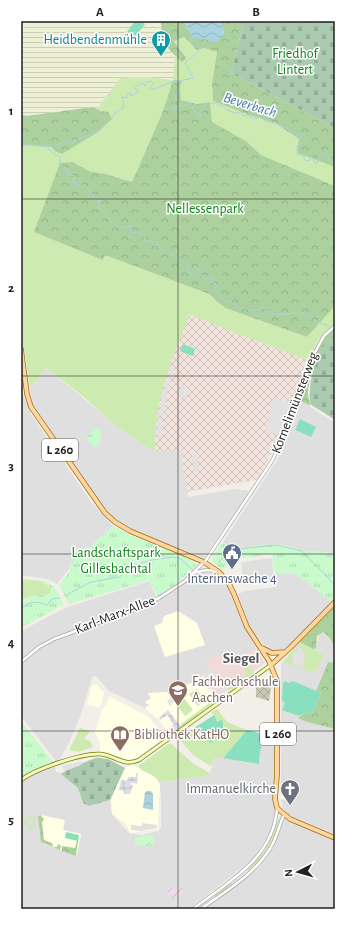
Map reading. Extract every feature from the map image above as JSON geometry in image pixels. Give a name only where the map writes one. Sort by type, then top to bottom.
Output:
[{"type":"main road","name":"L 260","points":[[21,349],[23,376],[27,398],[34,413],[94,500],[109,517],[130,531],[204,562],[219,572],[232,588],[245,622],[276,676],[278,689],[275,799],[277,808]]},
{"type":"main road","points":[[21,780],[36,770],[96,754],[107,755],[126,763],[139,760],[271,665],[287,652],[335,602]]},
{"type":"main road","points":[[260,646],[272,654],[287,652]]},
{"type":"main road","name":"L 260","points":[[276,792],[283,815]]},
{"type":"main road","points":[[277,808],[283,815],[335,838]]},
{"type":"street","name":"Kornelimünsterweg","points":[[204,562],[272,461],[291,421],[313,356],[324,336],[335,326]]},
{"type":"street","name":"Karl-Marx-Allee","points":[[21,662],[39,647],[54,639],[157,600],[180,585],[204,562]]},
{"type":"street","points":[[193,574],[206,570],[219,572]]},
{"type":"street","points":[[193,909],[246,869],[258,857],[268,842],[277,815],[277,808]]},
{"type":"street","points":[[201,909],[249,873],[258,864],[271,847],[283,815],[277,815]]},
{"type":"street","points":[[246,869],[249,873]]},
{"type":"street","points":[[211,895],[215,899]]},
{"type":"street","points":[[208,898],[210,902]]},
{"type":"shaded area","points":[[30,21],[161,21],[163,39],[166,48],[175,56],[173,80],[146,77],[120,78],[97,109],[93,107],[26,116],[21,114],[21,31]]},
{"type":"shaded area","points":[[190,314],[306,360],[296,396],[292,401],[294,406],[284,433],[273,455],[271,454],[261,475],[256,480],[187,492],[181,451],[155,451],[156,419],[160,395],[168,368]]},
{"type":"shaded area","points":[[172,367],[175,368],[168,389],[163,416],[159,416],[162,395]]},
{"type":"shaded area","points":[[46,368],[134,439],[155,451],[181,451],[188,497],[236,489],[248,491],[248,494],[204,558],[139,533],[119,522],[108,512],[40,418],[33,404],[29,384],[34,384]]},
{"type":"shaded area","points":[[181,386],[188,388],[186,399],[179,397]]},
{"type":"shaded area","points":[[21,389],[31,414],[91,502],[113,526],[69,566],[69,569],[57,584],[48,579],[21,575]]},
{"type":"shaded area","points":[[275,398],[292,402],[281,433],[266,433],[272,400]]},
{"type":"shaded area","points":[[301,401],[335,423],[335,553],[307,551],[278,544],[231,549],[223,542],[277,460],[291,429]]},
{"type":"shaded area","points":[[158,418],[162,418],[161,439],[157,439]]},
{"type":"shaded area","points":[[194,452],[196,452],[198,472],[194,472],[192,456]]},
{"type":"shaded area","points":[[272,558],[274,581],[244,585],[241,562]]},
{"type":"shaded area","points":[[207,572],[220,577],[229,589],[243,624],[257,649],[235,660],[205,660],[211,669],[192,683],[168,692],[148,693],[151,698],[146,703],[149,705],[145,708],[109,691],[96,676],[92,677],[81,714],[69,743],[59,761],[56,761],[21,716],[21,631],[65,608],[149,581],[158,600],[178,589],[194,575]]},
{"type":"shaded area","points":[[275,573],[296,574],[332,602],[290,646],[278,652],[269,650],[255,635],[249,625],[238,594],[245,591],[276,587]]},
{"type":"shaded area","points":[[178,611],[197,623],[205,645],[165,657],[154,626],[162,623],[164,616]]},
{"type":"shaded area","points":[[322,632],[329,637],[335,647],[335,663],[328,662],[304,720],[335,729],[335,834],[290,816],[283,808],[281,799],[281,664],[300,642],[313,649],[317,645],[319,633]]},
{"type":"shaded area","name":"Siegel","points":[[300,647],[305,655],[303,667],[296,665],[292,659],[293,654],[298,651]]},
{"type":"shaded area","points":[[257,649],[265,663],[218,697],[203,675],[211,669],[205,660],[231,650],[235,659]]},
{"type":"shaded area","points":[[210,670],[213,671],[220,681],[212,686],[205,674]]},
{"type":"shaded area","name":"Fachhochschule Aachen","points":[[199,677],[217,700],[170,734],[159,720],[145,708],[149,705],[145,702],[151,698],[148,693],[168,692],[191,683]]},
{"type":"shaded area","points":[[221,681],[226,691],[222,693],[215,686]]},
{"type":"shaded area","points":[[96,684],[104,693],[100,708],[87,704],[92,685]]},
{"type":"shaded area","points":[[256,685],[271,687],[269,701],[256,697]]},
{"type":"shaded area","points":[[177,689],[179,697],[173,703],[171,702],[172,704],[170,706],[167,701],[172,697],[167,693]]},
{"type":"shaded area","points":[[109,696],[149,717],[166,737],[136,758],[129,760],[100,752],[100,743],[94,731],[102,709],[106,705]]},
{"type":"shaded area","points":[[168,710],[181,727],[169,733],[167,730],[174,725],[167,715],[160,720],[159,718]]},
{"type":"shaded area","points":[[266,735],[276,739],[273,797],[276,811],[270,833],[252,860],[189,909],[21,909],[21,782],[44,769],[55,767],[56,772],[61,773],[78,788],[83,803],[89,806],[110,800],[112,814],[129,833],[141,835],[159,831],[161,827],[161,795],[159,782],[209,776],[215,756],[259,764],[260,751]]},
{"type":"shaded area","points":[[82,761],[82,764],[79,766],[64,771],[62,766]]},
{"type":"shaded area","points":[[137,766],[140,770],[155,776],[160,785],[158,829],[130,833],[126,824],[112,814],[111,802],[115,789],[125,768]]},
{"type":"shaded area","points":[[136,773],[138,773],[137,784],[131,782],[131,785],[133,785],[130,794],[124,794],[124,791],[119,790],[121,780],[127,781],[128,777],[136,777]]},
{"type":"shaded area","points":[[281,788],[297,792],[294,794],[293,798],[288,797],[287,800],[281,799]]},
{"type":"shaded area","points":[[41,815],[65,820],[63,830],[81,834],[77,856],[44,844]]},
{"type":"shaded area","points":[[283,820],[335,840],[335,909],[205,909],[259,867],[274,846]]},
{"type":"shaded area","points":[[142,823],[157,825],[157,828],[142,831],[131,830],[131,825],[142,826]]},
{"type":"shaded area","points":[[168,887],[182,888],[181,898],[167,898]]},
{"type":"green space","points":[[135,21],[141,21],[145,24],[134,38],[127,32]]},
{"type":"green space","points":[[161,21],[184,21],[188,30],[224,34],[221,21],[244,21],[231,73],[335,128],[335,167],[297,153],[299,139],[275,123],[213,101],[212,84],[217,52],[204,48],[197,50],[184,37],[174,41],[185,56],[186,59],[182,62],[168,48],[162,35]]},
{"type":"green space","name":"Friedhof Lintert","points":[[244,21],[335,21],[335,128],[231,73]]},
{"type":"green space","points":[[184,37],[190,44],[217,52],[212,84],[213,101],[275,123],[300,139],[297,153],[335,166],[335,186],[261,155],[246,141],[212,122],[210,102],[197,104],[181,100],[180,87],[182,81],[173,80],[175,56],[182,62],[185,54],[176,45],[174,40]]},
{"type":"green space","points":[[146,77],[173,80],[163,111],[132,182],[106,174],[89,171],[73,162],[103,260],[105,255],[209,294],[225,308],[307,337],[335,306],[335,324],[324,333],[318,341],[310,359],[307,358],[306,360],[190,315],[165,381],[158,414],[155,451],[140,443],[117,426],[84,397],[46,368],[34,384],[29,384],[25,352],[21,342],[21,145],[51,147],[56,152],[62,154],[101,111],[97,109],[120,78]]},
{"type":"green space","name":"Nellessenpark","points":[[173,80],[182,81],[180,87],[181,100],[197,104],[210,102],[212,122],[246,141],[261,155],[335,186],[335,306],[307,337],[225,308],[209,294],[105,255],[103,260],[34,232],[60,163],[73,162],[89,171],[106,174],[132,182],[163,111]]},
{"type":"green space","points":[[93,107],[101,111],[108,112],[112,119],[98,132],[62,154],[56,152],[51,147],[21,145],[21,114],[26,116]]},
{"type":"green space","points":[[335,327],[335,338],[320,354],[313,370],[308,393],[310,406],[301,401],[308,371],[316,352]]},
{"type":"green space","points":[[335,338],[335,420],[310,404],[310,387],[314,367],[322,349]]},
{"type":"green space","points":[[183,344],[195,349],[193,356],[180,351]]},
{"type":"green space","points":[[300,419],[316,427],[311,437],[295,430]]},
{"type":"green space","points":[[95,427],[101,430],[100,444],[94,448],[86,438]]},
{"type":"green space","name":"Landschaftspark Gillesbachtal","points":[[113,526],[130,535],[194,560],[197,565],[174,586],[158,596],[149,580],[69,604],[59,585],[70,571],[70,565]]},
{"type":"green space","points":[[223,542],[231,549],[278,544],[307,551],[335,553],[335,575],[331,579],[335,583],[335,600],[332,602],[296,574],[275,573],[272,554],[235,559],[222,570],[211,560]]},
{"type":"green space","points":[[21,579],[41,581],[52,588],[50,594],[37,595],[21,599]]},
{"type":"green space","name":"Landschaftspark Gillesbachtal","points":[[41,581],[53,586],[64,604],[21,628],[21,599],[37,595],[50,594],[52,588]]},
{"type":"green space","points":[[335,606],[335,647],[329,637],[323,632],[317,636],[316,648],[313,649],[300,642]]},
{"type":"green space","points":[[300,642],[324,655],[314,673],[303,669],[305,655],[298,646]]},
{"type":"green space","points":[[295,648],[298,652],[292,657],[292,663],[301,665],[300,668],[283,662]]},
{"type":"green space","points":[[328,662],[335,663],[335,729],[307,722],[298,718],[306,712],[312,714],[321,693],[316,691]]},
{"type":"green space","points":[[249,666],[251,670],[253,669],[254,673],[243,681],[240,674],[241,673],[244,677],[247,674],[244,669]]},
{"type":"green space","points":[[234,674],[235,681],[239,681],[241,683],[229,691],[227,689],[232,686],[227,687],[232,684],[231,680],[234,677],[232,675]]},
{"type":"green space","points":[[285,681],[289,683],[293,681],[321,693],[312,714],[306,712],[299,716],[282,710],[285,703],[282,700],[283,683]]},
{"type":"green space","points":[[197,689],[206,701],[204,701],[197,691],[192,695],[198,703],[201,703],[198,706],[189,694]]},
{"type":"green space","points":[[184,698],[193,710],[185,716],[176,704]]},
{"type":"green space","points":[[216,698],[217,700],[181,727],[181,724]]},
{"type":"green space","points":[[217,709],[227,722],[247,730],[223,758],[215,757],[211,766],[194,756],[180,740],[194,728],[211,743],[220,735],[224,728],[224,725],[217,722],[212,712]]},
{"type":"green space","points":[[214,715],[217,722],[222,720],[223,728],[217,738],[211,743],[194,728]]},
{"type":"green space","points":[[21,721],[52,761],[21,778]]},
{"type":"green space","points":[[80,728],[90,731],[84,739],[90,741],[93,747],[79,752],[69,750]]},
{"type":"green space","points":[[247,730],[266,735],[260,751],[259,764],[223,758]]},
{"type":"green space","points":[[170,743],[194,764],[210,773],[209,776],[159,782],[154,776],[140,769],[138,766]]},
{"type":"green space","points":[[97,758],[108,759],[125,768],[110,800],[89,806],[83,803],[78,788],[61,774],[78,765]]},
{"type":"green space","points":[[32,813],[31,817],[27,821],[28,825],[33,825],[33,817],[35,814],[36,828],[29,829],[23,821]]},
{"type":"green space","points":[[40,815],[44,819],[42,822],[44,840],[52,843],[53,847],[57,847],[58,844],[61,846],[60,850],[41,842],[38,817]]},
{"type":"green space","points":[[280,816],[281,818],[273,840],[265,854],[249,872],[247,870],[265,850]]},
{"type":"green space","points":[[66,832],[79,835],[78,841],[65,838]]},
{"type":"green space","points":[[79,834],[76,856],[62,851],[62,846],[75,848]]},
{"type":"green space","points":[[154,835],[154,846],[135,845],[135,837]]},
{"type":"green space","points":[[231,882],[232,885],[216,897],[214,896]]},
{"type":"water","points":[[184,21],[221,21],[224,34],[217,42],[192,37]]},
{"type":"water","points":[[151,791],[153,794],[153,810],[143,808],[145,792]]},
{"type":"waterway","points":[[173,82],[193,78],[185,63],[201,49],[193,40],[191,41],[192,37]]},
{"type":"waterway","name":"Beverbach","points":[[21,145],[49,146],[87,136],[104,126],[117,111],[122,109],[124,106],[122,97],[127,98],[127,94],[130,92],[131,96],[138,92],[138,90],[133,88],[135,85],[139,86],[142,82],[145,86],[147,82],[151,81],[154,84],[149,89],[154,89],[171,82],[179,90],[179,94],[175,96],[176,100],[174,102],[173,109],[178,108],[178,105],[183,106],[191,104],[195,112],[201,115],[205,106],[215,103],[232,112],[242,113],[242,116],[249,115],[251,118],[257,119],[258,116],[267,122],[281,125],[297,137],[298,133],[305,142],[302,144],[300,143],[297,146],[297,155],[303,155],[305,160],[308,161],[312,157],[314,162],[317,164],[319,157],[327,151],[329,160],[335,164]]},
{"type":"waterway","points":[[45,146],[57,156],[60,156],[60,163],[64,167],[63,170],[67,168],[69,170],[66,173],[74,176],[73,183],[76,182],[77,185],[87,187],[96,201],[99,200],[100,203],[98,207],[112,223],[122,228],[131,226],[131,233],[138,232],[145,236],[145,241],[152,241],[153,244],[159,247]]},
{"type":"waterway","points":[[162,249],[187,263],[189,269],[186,271],[194,277],[198,268],[204,278],[213,278],[213,283],[215,283],[218,289],[215,293],[218,293],[224,301],[231,302],[240,310],[245,308],[252,310],[265,308],[267,311],[275,315],[294,313],[309,315],[314,320],[329,326]]},
{"type":"waterway","points":[[219,563],[228,550],[277,545],[302,551],[335,585]]},
{"type":"waterway","points":[[68,594],[91,582],[119,577],[135,565],[152,560],[173,557],[181,559],[193,570]]},
{"type":"waterway","points":[[21,609],[27,604],[33,602],[47,605],[52,599],[59,598]]},
{"type":"place","name":"Heidbendenmühle","points":[[161,57]]},
{"type":"place","name":"Interimswache 4","points":[[232,570]]},
{"type":"place","name":"Fachhochschule Aachen","points":[[178,707]]},
{"type":"place","name":"Bibliothek KatHO","points":[[120,752]]},
{"type":"place","name":"Immanuelkirche","points":[[290,806]]},
{"type":"district","name":"Siegel","points":[[241,658]]}]
